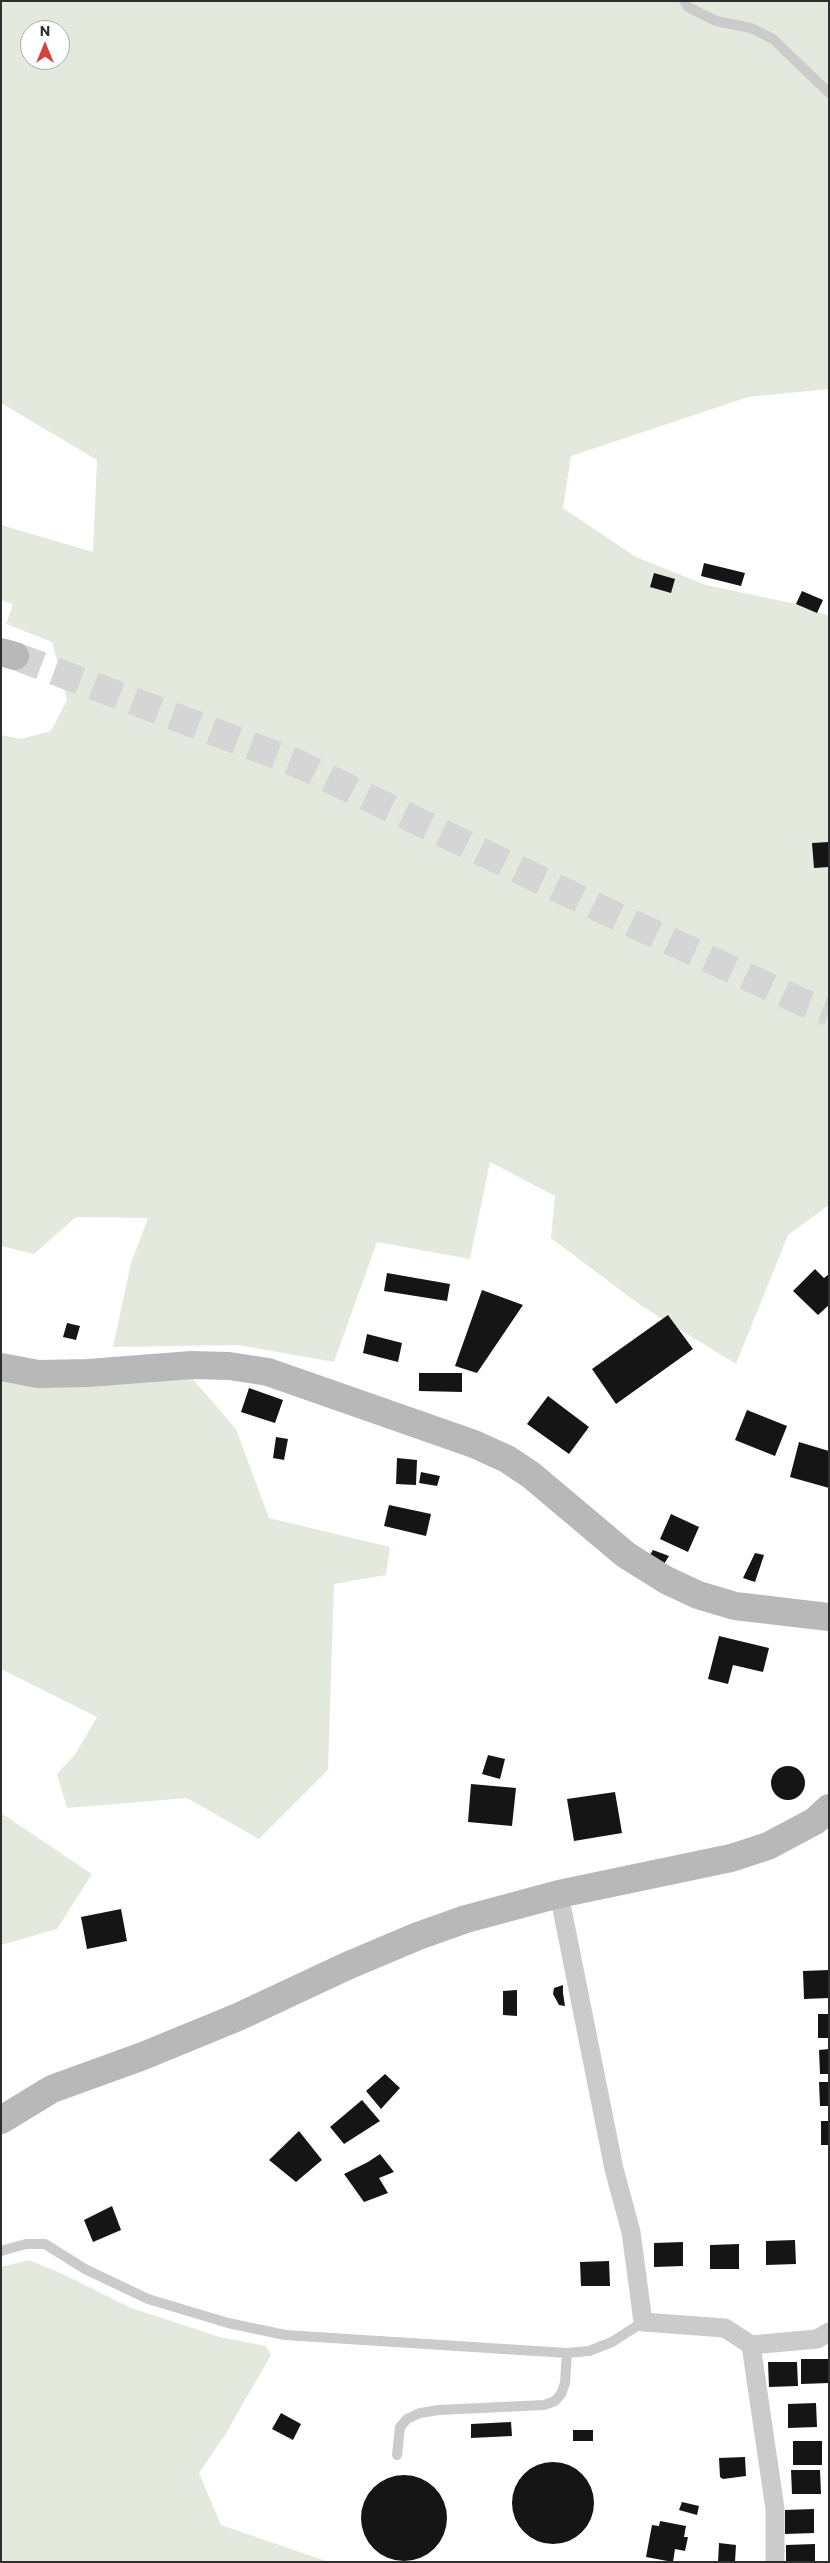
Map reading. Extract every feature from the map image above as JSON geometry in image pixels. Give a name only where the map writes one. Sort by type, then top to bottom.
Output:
[{"type":"street","points":[[1,1367],[38,1374],[88,1373],[192,1365],[229,1366],[268,1372],[474,1444],[507,1459],[531,1475],[626,1555],[666,1580],[698,1595],[735,1606],[829,1617]]},
{"type":"street","points":[[1,2120],[52,2089],[144,2056],[238,2017],[347,1966],[418,1936],[466,1919],[559,1894],[731,1858],[768,1846],[815,1820],[829,1808]]},
{"type":"street","points":[[559,1894],[614,2169],[631,2232],[643,2322],[725,2328],[751,2345],[817,2339],[829,2332]]},
{"type":"street","points":[[751,2345],[775,2509],[775,2562]]},
{"type":"lane","points":[[684,1],[688,7],[716,21],[751,28],[774,39],[829,93]]},
{"type":"lane","points":[[1,2251],[26,2244],[45,2244],[85,2269],[148,2299],[228,2323],[285,2335],[567,2353],[589,2351],[612,2342],[643,2322]]},
{"type":"lane","points":[[397,2455],[400,2428],[407,2419],[420,2413],[439,2410],[544,2405],[555,2401],[561,2394],[565,2383],[567,2353]]},
{"type":"shaded area","points":[[1,1],[829,1],[829,389],[748,397],[571,456],[563,508],[636,557],[706,585],[796,604],[829,616],[829,1205],[788,1235],[736,1364],[640,1305],[551,1238],[555,1196],[490,1162],[470,1259],[377,1242],[334,1362],[238,1345],[113,1347],[131,1263],[148,1218],[76,1217],[34,1254],[1,1246],[1,735],[21,739],[51,731],[67,700],[52,642],[6,624],[13,604],[1,600],[1,525],[93,552],[97,460],[1,403]]},
{"type":"shaded area","points":[[192,1378],[236,1429],[269,1518],[390,1547],[386,1575],[334,1584],[328,1770],[259,1839],[187,1798],[67,1808],[57,1774],[76,1753],[97,1717],[1,1669],[1,1380]]},
{"type":"shaded area","points":[[1,1813],[92,1874],[57,1929],[1,1945]]},
{"type":"shaded area","points":[[29,2260],[63,2274],[131,2308],[220,2337],[266,2346],[271,2355],[225,2435],[199,2473],[221,2525],[329,2562],[1,2562],[1,2267]]},
{"type":"building","points":[[704,563],[745,573],[741,586],[701,576]]},
{"type":"building","points":[[654,573],[675,579],[671,593],[650,587]]},
{"type":"building","points":[[802,591],[823,600],[817,613],[796,604]]},
{"type":"building","points":[[829,842],[829,867],[814,868],[812,843]]},
{"type":"building","points":[[815,1269],[824,1278],[829,1274],[829,1305],[818,1315],[793,1291]]},
{"type":"building","points":[[387,1273],[450,1284],[447,1301],[384,1291]]},
{"type":"building","points":[[482,1290],[523,1305],[477,1373],[455,1366]]},
{"type":"building","points":[[668,1315],[693,1349],[616,1404],[592,1369]]},
{"type":"building","points":[[67,1323],[80,1326],[76,1340],[63,1337]]},
{"type":"building","points":[[367,1334],[402,1343],[398,1362],[363,1353]]},
{"type":"building","points":[[419,1373],[462,1373],[462,1392],[419,1391]]},
{"type":"building","points":[[249,1388],[283,1400],[275,1423],[241,1412]]},
{"type":"building","points":[[548,1396],[589,1427],[569,1454],[527,1424]]},
{"type":"building","points":[[747,1410],[787,1426],[775,1456],[735,1440]]},
{"type":"building","points":[[276,1437],[288,1439],[284,1460],[273,1458]]},
{"type":"building","points":[[799,1442],[829,1451],[829,1488],[790,1477]]},
{"type":"building","points":[[397,1458],[417,1460],[416,1485],[396,1484]]},
{"type":"building","points":[[421,1472],[440,1476],[437,1486],[419,1483]]},
{"type":"building","points":[[389,1505],[431,1514],[426,1536],[384,1526]]},
{"type":"building","points":[[671,1514],[699,1527],[688,1552],[660,1539]]},
{"type":"building","points":[[653,1550],[669,1556],[661,1569],[646,1561]]},
{"type":"building","points":[[755,1553],[764,1555],[755,1582],[743,1578]]},
{"type":"building","points":[[719,1636],[769,1648],[763,1672],[733,1665],[728,1684],[708,1679]]},
{"type":"building","points":[[488,1755],[505,1759],[500,1779],[482,1774]]},
{"type":"building","points":[[788,1766],[800,1771],[805,1783],[800,1795],[788,1800],[776,1795],[771,1783],[776,1771]]},
{"type":"building","points":[[471,1784],[516,1788],[512,1826],[468,1822]]},
{"type":"building","points":[[615,1792],[622,1833],[574,1841],[567,1799]]},
{"type":"building","points":[[121,1909],[127,1941],[87,1949],[81,1917]]},
{"type":"building","points":[[829,1970],[829,1998],[804,1999],[803,1971]]},
{"type":"building","points":[[563,1985],[565,2006],[559,2005],[553,1994],[554,1988]]},
{"type":"building","points":[[517,1990],[517,2016],[503,2015],[503,1991]]},
{"type":"building","points":[[818,2014],[829,2014],[829,2038],[818,2038]]},
{"type":"building","points":[[829,2049],[829,2074],[820,2074],[819,2050]]},
{"type":"building","points":[[385,2074],[400,2088],[381,2109],[366,2091]]},
{"type":"building","points":[[819,2082],[829,2082],[829,2106],[820,2106]]},
{"type":"building","points":[[362,2100],[380,2121],[344,2144],[330,2127]]},
{"type":"building","points":[[821,2121],[829,2121],[829,2145],[821,2145]]},
{"type":"building","points":[[299,2131],[322,2160],[296,2182],[269,2160]]},
{"type":"building","points":[[380,2154],[394,2172],[379,2178],[388,2193],[364,2202],[344,2174]]},
{"type":"building","points":[[112,2206],[121,2230],[93,2242],[84,2220]]},
{"type":"building","points":[[795,2240],[796,2264],[766,2265],[766,2241]]},
{"type":"building","points":[[683,2242],[683,2266],[654,2267],[654,2243]]},
{"type":"building","points":[[739,2244],[739,2269],[710,2269],[710,2245]]},
{"type":"building","points":[[609,2261],[610,2286],[581,2286],[580,2262]]},
{"type":"building","points":[[801,2359],[829,2359],[829,2383],[801,2384]]},
{"type":"building","points":[[768,2362],[797,2362],[798,2386],[769,2387]]},
{"type":"building","points":[[816,2403],[817,2427],[788,2428],[788,2404]]},
{"type":"building","points":[[281,2413],[301,2424],[293,2440],[272,2429]]},
{"type":"building","points":[[511,2422],[512,2436],[471,2438],[471,2424]]},
{"type":"building","points":[[573,2430],[593,2430],[593,2441],[573,2441]]},
{"type":"building","points":[[793,2441],[822,2441],[822,2465],[793,2465]]},
{"type":"building","points":[[745,2457],[746,2476],[723,2479],[720,2477],[719,2458]]},
{"type":"building","points":[[553,2462],[569,2465],[582,2474],[591,2487],[594,2503],[591,2519],[582,2532],[569,2541],[553,2544],[537,2541],[524,2532],[515,2519],[512,2503],[515,2487],[524,2474],[537,2465]]},
{"type":"building","points":[[791,2470],[820,2470],[821,2494],[792,2494]]},
{"type":"building","points":[[404,2475],[420,2478],[428,2482],[440,2494],[444,2502],[447,2518],[444,2534],[440,2542],[428,2554],[420,2558],[404,2561],[388,2558],[380,2554],[368,2542],[364,2534],[361,2518],[364,2502],[368,2494],[380,2482],[388,2478]]},
{"type":"building","points":[[682,2502],[699,2506],[697,2515],[679,2510]]},
{"type":"building","points":[[814,2509],[814,2533],[785,2534],[785,2510]]},
{"type":"building","points":[[660,2521],[686,2526],[684,2537],[688,2537],[685,2551],[675,2549],[673,2562],[646,2557],[652,2525],[659,2526]]},
{"type":"building","points":[[719,2543],[736,2545],[735,2562],[718,2562]]},
{"type":"building","points":[[815,2544],[815,2562],[786,2562],[786,2545]]},
{"type":"tunnel","points":[[15,656],[294,762],[601,909],[802,1002],[829,1012]]}]
